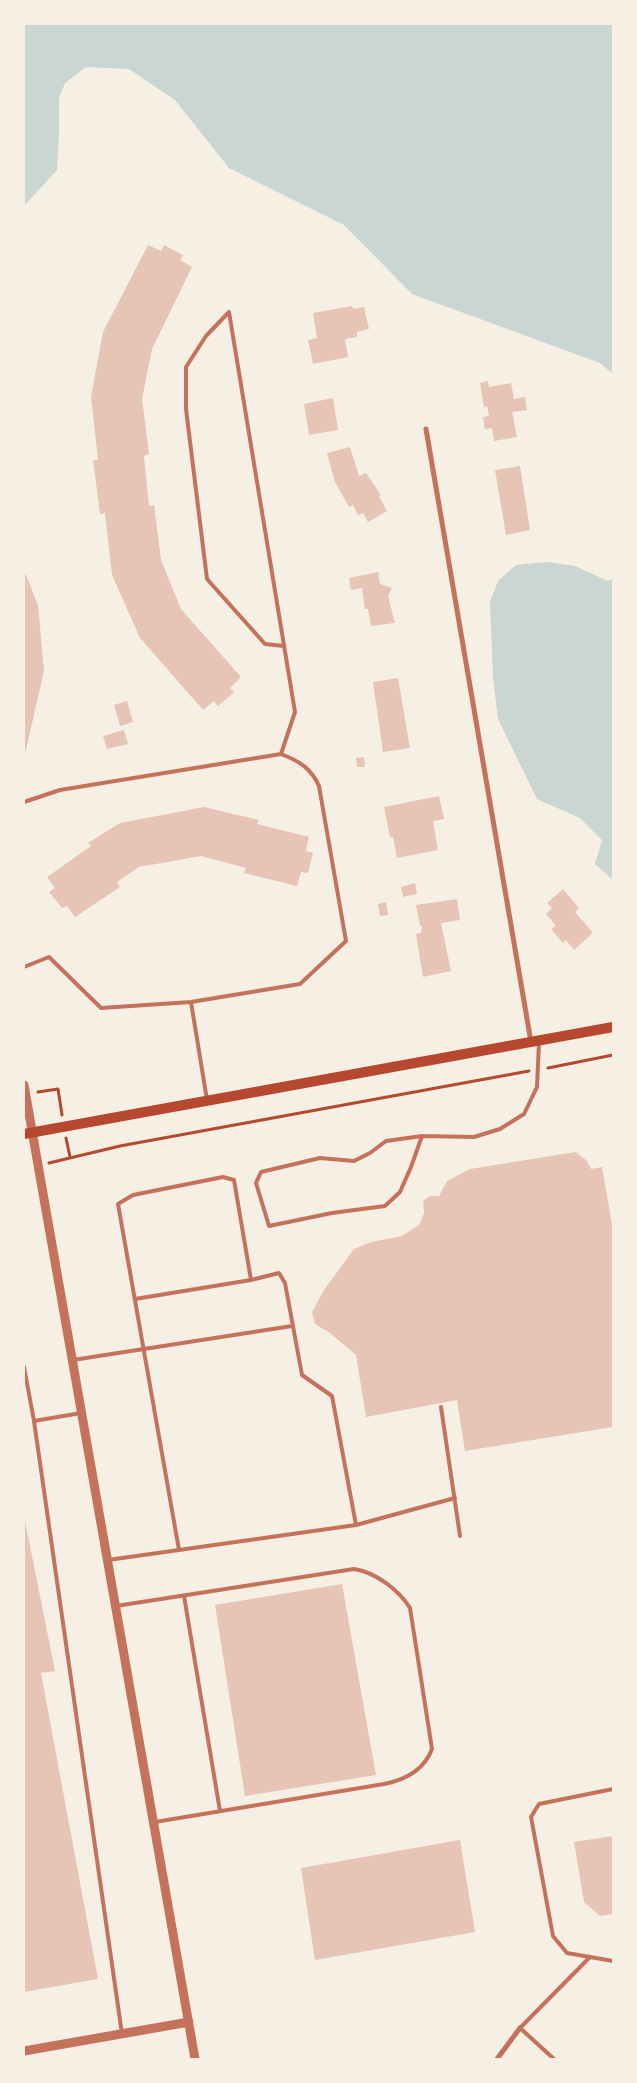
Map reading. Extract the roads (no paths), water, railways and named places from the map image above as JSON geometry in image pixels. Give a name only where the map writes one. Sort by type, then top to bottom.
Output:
[{"type":"main road","points":[[27,1132],[613,1027]]},
{"type":"street","points":[[426,429],[535,1042]]},
{"type":"street","points":[[25,1090],[27,1132],[73,1360],[195,2059]]},
{"type":"street","points":[[24,2051],[189,2022]]},
{"type":"street","points":[[497,2059],[520,2028]]},
{"type":"lane","points":[[281,754],[295,712],[284,646],[282,636],[228,312],[206,336],[186,367],[186,409],[206,580],[265,644],[284,646]]},
{"type":"lane","points":[[24,802],[60,790],[281,754],[295,759],[307,768],[319,786],[346,941],[300,984],[191,1002],[101,1008],[48,957],[24,967]]},
{"type":"lane","points":[[191,1002],[207,1100]]},
{"type":"lane","points":[[422,1136],[412,1167],[400,1192],[385,1206],[332,1212],[269,1226],[256,1183],[261,1172],[320,1158],[354,1161],[370,1153],[386,1141],[422,1136],[474,1137],[500,1129],[524,1114],[537,1087],[538,1070],[535,1042]]},
{"type":"lane","points":[[179,1550],[118,1204],[134,1194],[223,1177],[234,1180],[250,1280]]},
{"type":"lane","points":[[135,1299],[250,1280],[279,1273],[285,1283],[302,1375],[332,1396],[356,1525]]},
{"type":"lane","points":[[73,1360],[292,1326]]},
{"type":"lane","points":[[24,1367],[34,1420],[122,2034]]},
{"type":"lane","points":[[441,1408],[460,1536]]},
{"type":"lane","points":[[34,1420],[82,1412]]},
{"type":"lane","points":[[108,1560],[356,1525],[454,1498]]},
{"type":"lane","points":[[116,1606],[354,1569],[365,1570],[375,1576],[404,1598],[410,1608],[432,1749],[428,1759],[416,1771],[400,1781],[154,1822]]},
{"type":"lane","points":[[184,1596],[220,1811]]},
{"type":"lane","points":[[613,1789],[539,1804],[531,1817],[553,1936],[566,1953],[613,1961]]},
{"type":"lane","points":[[554,2059],[520,2028],[590,1957]]}]
